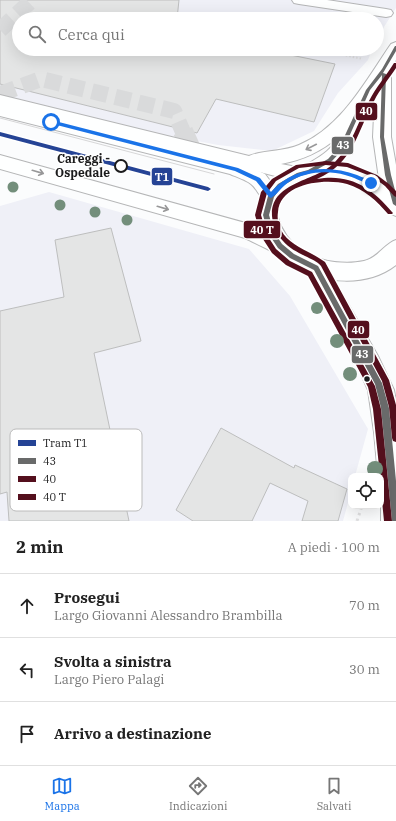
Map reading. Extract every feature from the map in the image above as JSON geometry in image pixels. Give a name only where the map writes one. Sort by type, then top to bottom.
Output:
[{"type":"main road","points":[[299,0],[373,12]]},
{"type":"main road","points":[[373,0],[380,2],[386,7],[391,15]]},
{"type":"main road","points":[[241,160],[268,159],[302,152],[329,135],[338,127],[384,69],[396,47]]},
{"type":"main road","points":[[384,69],[382,137],[388,176],[396,204]]},
{"type":"main road","points":[[368,90],[342,147],[330,160],[280,185],[271,196],[266,215],[271,234],[280,246],[292,256],[316,268],[332,272],[362,271],[387,260],[396,249]]},
{"type":"main road","points":[[0,100],[241,160],[304,173],[332,171],[359,177],[382,191],[396,208]]},
{"type":"main road","points":[[0,110],[236,170],[258,179],[271,196]]},
{"type":"main road","points":[[0,162],[251,232],[280,246]]},
{"type":"main road","points":[[316,268],[369,364],[383,399],[396,521]]},
{"type":"main road","points":[[369,364],[396,394]]},
{"type":"path","points":[[349,56],[368,60]]},
{"type":"path","points":[[357,521],[361,509]]},
{"type":"shaded area","points":[[0,0],[396,0],[396,8],[384,27],[384,12],[12,12],[12,56],[369,56],[368,60],[338,93],[314,131],[272,151],[218,145],[164,135],[11,98],[0,97]]},
{"type":"shaded area","points":[[49,192],[249,249],[290,296],[368,429],[356,473],[348,473],[348,503],[343,521],[0,521],[0,206]]},
{"type":"building","points":[[0,0],[179,0],[178,12],[12,12],[12,56],[296,56],[335,64],[314,122],[216,99],[197,133],[0,84]]},
{"type":"building","points":[[111,228],[141,341],[94,353],[110,429],[10,429],[10,511],[127,511],[129,521],[9,521],[7,492],[0,494],[0,311],[64,297],[55,240]]},
{"type":"building","points":[[221,428],[294,468],[295,465],[347,489],[338,521],[302,521],[308,501],[270,483],[252,521],[193,521],[176,510]]},
{"type":"tunnel","points":[[19,12],[32,0]]},
{"type":"tunnel","points":[[0,30],[12,19]]},
{"type":"tunnel","points":[[0,94],[41,79],[174,111],[183,132]]},
{"type":"tunnel","points":[[183,131],[190,147]]},
{"type":"tram line","points":[[0,118],[214,174]]},
{"type":"tram line","name":"T1","points":[[0,134],[208,189]]},
{"type":"transit line","name":"43","points":[[396,47],[384,69],[368,90],[342,147],[330,160],[309,172],[299,174],[280,185],[271,196],[266,215],[271,233],[280,246],[292,256],[316,268],[378,383],[385,408],[396,521]]},
{"type":"transit line","name":"40","points":[[396,64],[375,94],[354,140],[343,157],[330,170],[300,183],[286,192],[276,205],[275,214],[278,230],[284,239],[296,249],[323,264],[385,380],[393,407],[396,438]]},
{"type":"transit line","name":"43","points":[[384,74],[382,137],[388,175],[396,204]]},
{"type":"transit line","points":[[388,521],[377,409],[371,386],[310,274],[288,263],[274,251],[264,236],[258,215],[264,192],[274,180],[298,166],[326,163],[348,165],[375,176],[387,185],[396,195]]},
{"type":"transit line","name":"40","points":[[295,186],[322,180],[347,182],[359,186],[370,193],[390,213]]},
{"type":"place","name":"Careggi - Ospedale","points":[[121,166]]},
{"type":"route","points":[[51,122],[250,174],[255,176],[262,183],[271,196],[280,185],[289,179],[299,174],[309,172],[332,171],[346,173],[371,183]]}]
